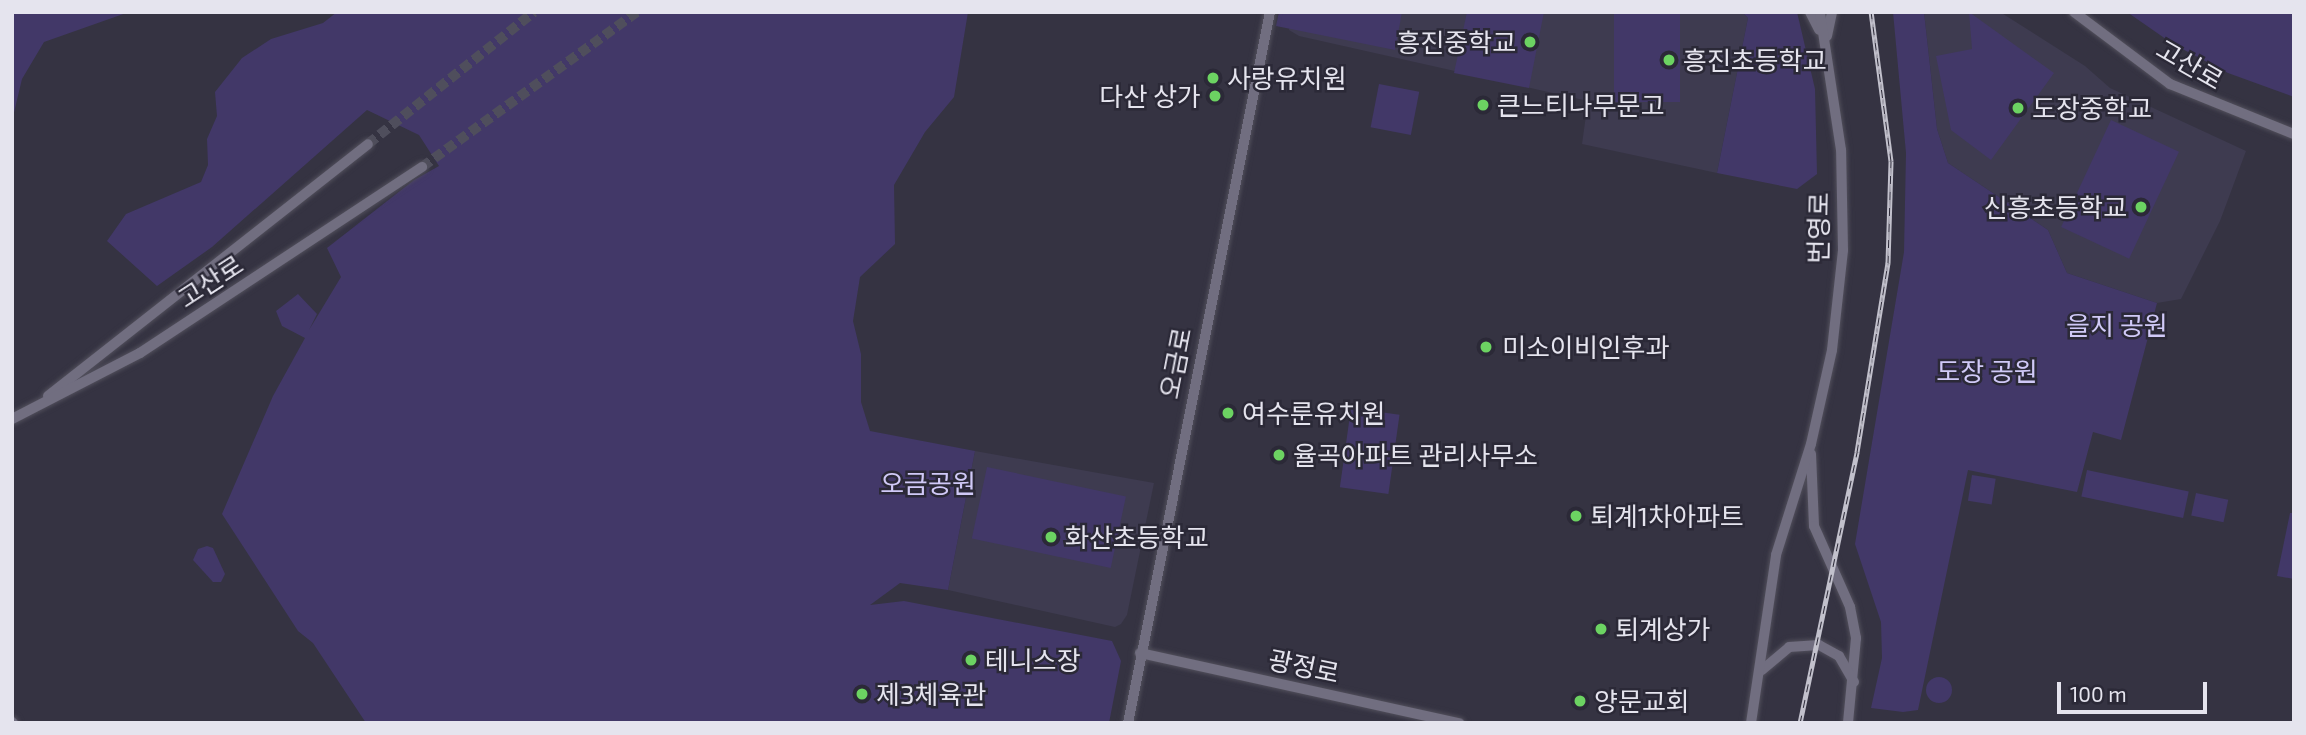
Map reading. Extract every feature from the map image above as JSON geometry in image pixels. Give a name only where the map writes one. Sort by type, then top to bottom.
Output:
[{"type":"street","name":"오금로","points":[[1128,723],[1139,653],[1270,12]]},
{"type":"street","points":[[1810,12],[1825,42]]},
{"type":"street","name":"번영로","points":[[1751,723],[1762,670],[1776,555],[1811,444],[1832,350],[1843,250],[1841,150],[1820,12]]},
{"type":"street","points":[[1825,42],[1832,12]]},
{"type":"street","name":"고산로","points":[[2074,12],[2170,84],[2294,134]]},
{"type":"street","name":"고산로","points":[[13,418],[92,364],[229,249],[368,144]]},
{"type":"street","name":"고산로","points":[[13,418],[140,353],[422,167]]},
{"type":"street","name":"번영로","points":[[1811,444],[1814,526],[1850,607],[1856,638],[1855,685],[1848,723]]},
{"type":"street","points":[[1762,670],[1789,647],[1819,645],[1839,656],[1855,685]]},
{"type":"street","name":"광정로","points":[[1139,653],[1459,723]]},
{"type":"shaded area","points":[[1290,12],[1742,12],[1748,18],[1717,173],[1582,144],[1588,101],[1299,36],[1289,30]]},
{"type":"shaded area","points":[[1924,12],[2000,12],[2085,66],[2110,88],[2246,151],[2220,221],[2181,299],[2157,303],[2067,273],[2048,230],[1948,163],[1937,129]]},
{"type":"shaded area","name":"화산초등학교","points":[[975,451],[1154,483],[1127,615],[1121,624],[1115,627],[948,590]]},
{"type":"green space","points":[[12,12],[129,12],[44,42],[22,79],[12,121]]},
{"type":"green space","name":"오금공원","points":[[337,12],[968,12],[954,97],[925,132],[894,185],[895,244],[860,277],[853,321],[861,354],[861,402],[870,431],[975,451],[948,590],[900,583],[870,605],[904,601],[1112,641],[1121,661],[1109,723],[366,723],[313,643],[298,631],[222,514],[273,396],[305,338],[282,326],[276,311],[298,294],[317,314],[309,330],[341,277],[327,248],[414,180],[439,166],[419,135],[367,110],[212,247],[157,286],[107,241],[126,214],[201,182],[208,165],[207,139],[217,116],[215,92],[242,58],[271,39],[323,23]]},
{"type":"green space","points":[[1279,12],[1402,12],[1395,50],[1276,26]]},
{"type":"green space","points":[[1467,12],[1544,12],[1529,88],[1454,73]]},
{"type":"green space","points":[[1614,12],[1680,12],[1680,102],[1614,102]]},
{"type":"green space","points":[[1742,12],[1797,12],[1815,89],[1817,174],[1797,189],[1717,173],[1748,18]]},
{"type":"green space","name":"도장 공원","points":[[1893,12],[1924,12],[1937,129],[1948,163],[2048,230],[2067,273],[2157,303],[2121,440],[2093,432],[2077,492],[1968,470],[1918,710],[1903,712],[1871,708],[1882,658],[1881,622],[1855,544],[1904,252],[1906,153]]},
{"type":"green space","points":[[1969,12],[2054,73],[1991,160],[1951,130],[1936,56],[1972,49]]},
{"type":"green space","points":[[2127,12],[2294,12],[2294,97],[2228,73],[2173,44]]},
{"type":"green space","points":[[1379,84],[1419,92],[1411,135],[1371,127]]},
{"type":"green space","points":[[2111,120],[2179,152],[2129,259],[2061,227]]},
{"type":"green space","points":[[1351,408],[1400,415],[1388,494],[1340,487]]},
{"type":"green space","points":[[987,467],[1126,497],[1111,568],[972,538]]},
{"type":"green space","points":[[2087,470],[2189,492],[2183,518],[2081,496]]},
{"type":"green space","points":[[1972,475],[1996,479],[1992,504],[1968,501]]},
{"type":"green space","points":[[2196,493],[2228,500],[2223,522],[2191,515]]},
{"type":"green space","points":[[2290,513],[2294,513],[2294,579],[2277,576]]},
{"type":"green space","points":[[207,546],[213,548],[225,574],[221,582],[213,582],[193,560],[198,549]]},
{"type":"green space","points":[[1939,677],[1948,681],[1952,690],[1948,699],[1939,703],[1930,699],[1926,690],[1930,681]]},
{"type":"tunnel","points":[[368,144],[534,12]]},
{"type":"tunnel","points":[[422,167],[637,12]]},
{"type":"railway","points":[[1800,723],[1857,452],[1888,263],[1891,161],[1871,12]]},
{"type":"place","name":"흥진중학교","points":[[1530,42]]},
{"type":"place","name":"흥진초등학교","points":[[1669,60]]},
{"type":"place","name":"사랑유치원","points":[[1213,78]]},
{"type":"place","name":"다산 상가","points":[[1215,96]]},
{"type":"place","name":"큰느티나무문고","points":[[1483,105]]},
{"type":"place","name":"도장중학교","points":[[2018,108]]},
{"type":"place","name":"신흥초등학교","points":[[2141,207]]},
{"type":"place","name":"미소이비인후과","points":[[1486,347]]},
{"type":"place","name":"여수룬유치원","points":[[1228,413]]},
{"type":"place","name":"율곡아파트 관리사무소","points":[[1279,455]]},
{"type":"place","name":"퇴계1차아파트","points":[[1576,516]]},
{"type":"place","name":"화산초등학교","points":[[1051,537]]},
{"type":"place","name":"퇴계상가","points":[[1601,629]]},
{"type":"place","name":"테니스장","points":[[971,660]]},
{"type":"place","name":"제3체육관","points":[[862,694]]},
{"type":"place","name":"양문교회","points":[[1580,701]]},
{"type":"park label","name":"을지 공원","points":[[2117,325]]}]
